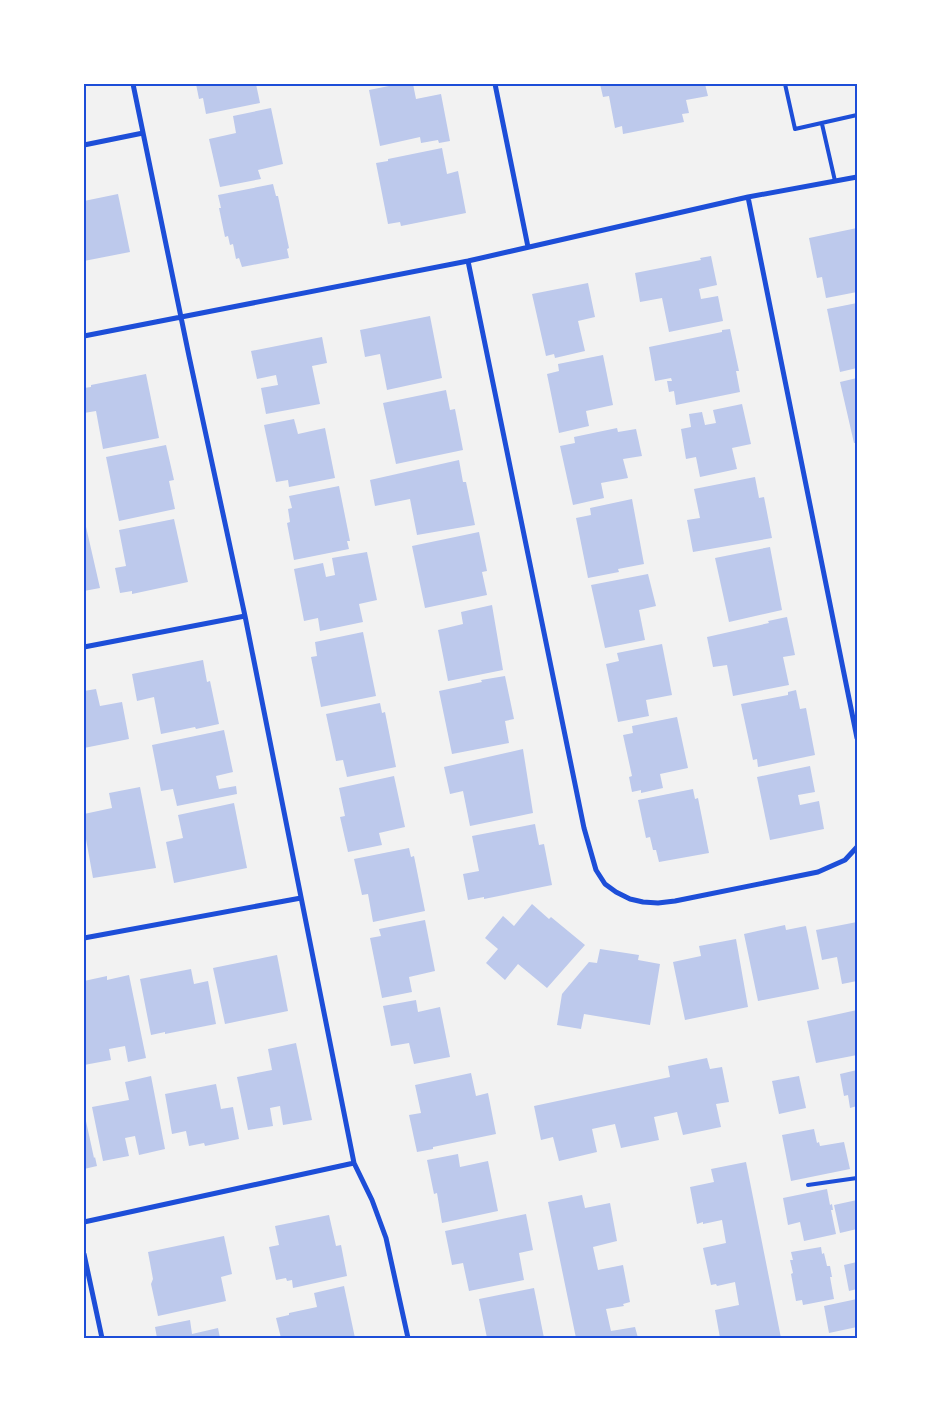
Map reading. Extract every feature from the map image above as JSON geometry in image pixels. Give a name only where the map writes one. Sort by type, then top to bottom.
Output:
[{"type":"street","points":[[133,84],[180,316],[245,616],[354,1163],[372,1200],[386,1238],[408,1338]]},
{"type":"street","points":[[495,84],[528,247]]},
{"type":"street","points":[[84,145],[143,133]]},
{"type":"street","points":[[84,336],[468,260],[748,197],[857,177]]},
{"type":"street","points":[[748,197],[857,738]]},
{"type":"street","points":[[468,260],[584,828],[596,870],[605,884],[630,899],[658,903],[675,901],[818,872],[845,860],[857,847]]},
{"type":"street","points":[[84,647],[245,616]]},
{"type":"street","points":[[84,938],[301,898]]},
{"type":"street","points":[[84,1222],[354,1163]]},
{"type":"street","points":[[84,1254],[102,1338]]},
{"type":"lane","points":[[785,84],[795,129],[857,115]]},
{"type":"lane","points":[[822,124],[835,181]]},
{"type":"lane","points":[[808,1185],[857,1178]]},
{"type":"building","points":[[196,84],[256,84],[260,103],[206,114],[203,98],[199,99]]},
{"type":"building","points":[[399,84],[413,84],[416,99],[441,94],[450,141],[439,143],[438,140],[421,143],[420,137],[380,146],[369,90]]},
{"type":"building","points":[[600,84],[705,84],[708,96],[686,100],[689,113],[682,114],[684,122],[623,134],[622,126],[615,128],[609,96],[603,97]]},
{"type":"building","points":[[271,108],[283,164],[258,170],[261,179],[220,187],[209,139],[236,133],[233,116]]},
{"type":"building","points":[[442,148],[447,174],[458,171],[466,213],[401,226],[400,222],[388,224],[376,163]]},
{"type":"building","points":[[273,184],[276,196],[278,196],[289,248],[287,249],[289,258],[242,267],[239,258],[236,259],[233,244],[230,245],[228,236],[225,237],[218,195]]},
{"type":"building","points":[[118,194],[130,252],[84,261],[84,201]]},
{"type":"building","points":[[857,228],[857,292],[826,298],[822,277],[817,278],[809,238]]},
{"type":"building","points":[[711,256],[717,285],[699,289],[701,299],[718,296],[723,321],[669,332],[662,298],[640,302],[635,273],[701,260],[700,258]]},
{"type":"building","points":[[588,283],[595,317],[578,321],[585,351],[555,358],[554,354],[546,356],[532,294]]},
{"type":"building","points":[[857,303],[857,368],[840,372],[827,309]]},
{"type":"building","points":[[430,316],[442,378],[387,390],[380,354],[365,357],[360,330]]},
{"type":"building","points":[[730,329],[739,371],[736,371],[740,392],[676,405],[674,391],[669,392],[667,381],[672,381],[671,378],[655,381],[649,347]]},
{"type":"building","points":[[322,337],[327,363],[312,366],[320,404],[266,414],[261,388],[278,385],[276,375],[257,379],[251,351]]},
{"type":"building","points":[[603,355],[613,405],[586,411],[589,426],[559,433],[547,374],[559,371],[558,364]]},
{"type":"building","points":[[146,374],[159,438],[103,449],[96,411],[84,413],[84,388]]},
{"type":"building","points":[[857,378],[857,443],[854,443],[840,382]]},
{"type":"building","points":[[446,390],[450,410],[455,409],[463,450],[396,464],[383,403]]},
{"type":"building","points":[[742,404],[751,444],[732,448],[737,469],[700,477],[696,457],[686,459],[681,429],[691,427],[689,414],[702,412],[705,425],[716,423],[713,410]]},
{"type":"building","points":[[294,419],[298,434],[325,428],[335,478],[289,487],[288,480],[276,482],[264,425]]},
{"type":"building","points":[[617,428],[618,432],[636,429],[642,456],[623,459],[628,478],[601,483],[604,498],[573,505],[560,446],[575,443],[574,437]]},
{"type":"building","points":[[166,445],[174,480],[169,481],[175,509],[119,521],[106,457]]},
{"type":"building","points":[[459,460],[463,482],[466,482],[475,525],[417,535],[410,499],[375,506],[370,480]]},
{"type":"building","points":[[755,477],[759,498],[764,497],[772,538],[693,552],[687,520],[700,518],[694,489]]},
{"type":"building","points":[[339,486],[350,541],[347,541],[349,549],[294,560],[287,523],[290,522],[288,509],[292,508],[289,496]]},
{"type":"building","points":[[632,499],[644,564],[618,569],[619,572],[588,578],[576,518],[591,515],[590,508]]},
{"type":"building","points":[[84,518],[100,588],[84,591]]},
{"type":"building","points":[[174,519],[188,582],[132,594],[132,591],[120,593],[115,568],[126,566],[119,530]]},
{"type":"building","points":[[479,532],[487,571],[482,572],[487,595],[425,608],[412,546]]},
{"type":"building","points":[[770,547],[782,610],[729,622],[715,558]]},
{"type":"building","points":[[367,552],[377,600],[359,604],[363,622],[320,631],[318,618],[304,621],[294,569],[323,563],[326,577],[335,575],[332,558]]},
{"type":"building","points":[[648,574],[656,606],[639,610],[645,640],[605,648],[591,585]]},
{"type":"building","points":[[492,605],[503,670],[448,681],[438,630],[463,624],[461,612]]},
{"type":"building","points":[[787,617],[795,655],[783,657],[789,685],[733,696],[727,665],[713,667],[707,637]]},
{"type":"building","points":[[363,632],[376,696],[321,707],[311,657],[317,656],[315,642]]},
{"type":"building","points":[[662,644],[672,695],[646,700],[649,716],[618,722],[606,664],[619,661],[617,653]]},
{"type":"building","points":[[203,660],[207,682],[210,681],[219,724],[161,734],[154,697],[137,701],[132,674]]},
{"type":"building","points":[[505,676],[514,719],[505,721],[509,743],[452,754],[439,691]]},
{"type":"building","points":[[96,689],[100,706],[122,702],[129,739],[84,748],[84,691]]},
{"type":"building","points":[[796,690],[800,709],[806,708],[815,755],[758,767],[757,759],[753,760],[741,704],[788,695],[788,692]]},
{"type":"building","points":[[380,703],[382,713],[385,712],[396,767],[347,777],[343,760],[336,761],[326,714]]},
{"type":"building","points":[[677,717],[688,768],[660,774],[663,788],[641,793],[641,790],[632,792],[629,777],[632,776],[623,735],[633,733],[632,726]]},
{"type":"building","points":[[224,730],[233,772],[216,776],[219,789],[236,786],[237,794],[177,806],[173,789],[161,791],[152,745]]},
{"type":"building","points":[[523,749],[533,813],[470,826],[463,791],[450,794],[444,767]]},
{"type":"building","points":[[810,766],[815,792],[798,795],[800,805],[819,801],[824,829],[770,840],[757,777]]},
{"type":"building","points":[[394,776],[405,827],[379,833],[382,845],[348,852],[340,817],[345,816],[339,788]]},
{"type":"building","points":[[140,787],[156,868],[93,878],[84,828],[84,814],[112,808],[109,793]]},
{"type":"building","points":[[693,789],[695,799],[698,798],[709,853],[659,862],[656,850],[653,850],[650,837],[646,838],[638,800]]},
{"type":"building","points":[[234,803],[247,868],[174,883],[166,842],[183,838],[178,815]]},
{"type":"building","points":[[535,824],[539,845],[544,844],[552,885],[484,899],[484,897],[468,900],[463,874],[479,871],[472,836]]},
{"type":"building","points":[[409,848],[411,857],[414,856],[425,911],[373,922],[368,894],[362,895],[354,859]]},
{"type":"building","points":[[532,904],[585,945],[547,988],[518,964],[505,980],[486,963],[498,949],[485,938],[503,916],[514,926]]},
{"type":"building","points":[[425,920],[435,971],[409,977],[412,992],[382,998],[370,938],[381,936],[379,929]]},
{"type":"building","points":[[857,922],[857,981],[842,984],[837,957],[822,960],[816,930]]},
{"type":"building","points":[[785,925],[786,930],[806,926],[819,989],[758,1001],[744,934]]},
{"type":"building","points":[[736,939],[748,1007],[685,1020],[673,962],[701,956],[699,946]]},
{"type":"building","points":[[600,949],[639,955],[638,960],[660,964],[650,1025],[584,1014],[581,1029],[557,1025],[562,994],[589,962],[597,963]]},
{"type":"building","points":[[277,955],[288,1011],[225,1024],[213,968]]},
{"type":"building","points":[[191,969],[194,984],[208,981],[216,1024],[151,1035],[140,979]]},
{"type":"building","points":[[129,975],[146,1058],[128,1062],[125,1046],[109,1049],[111,1060],[84,1065],[84,981],[107,976],[107,980]]},
{"type":"building","points":[[416,1000],[418,1012],[440,1007],[450,1057],[414,1064],[409,1043],[391,1046],[383,1006]]},
{"type":"building","points":[[857,1010],[857,1055],[816,1063],[807,1021]]},
{"type":"building","points":[[296,1043],[312,1120],[283,1125],[280,1106],[270,1108],[273,1126],[248,1130],[237,1077],[272,1070],[268,1049]]},
{"type":"building","points":[[707,1058],[710,1069],[722,1067],[729,1102],[716,1104],[721,1127],[683,1135],[677,1112],[654,1117],[659,1140],[621,1148],[615,1124],[592,1129],[597,1152],[559,1161],[553,1137],[541,1140],[534,1106],[670,1077],[668,1066]]},
{"type":"building","points":[[857,1070],[857,1106],[850,1108],[848,1095],[844,1096],[840,1074]]},
{"type":"building","points":[[471,1073],[476,1096],[488,1093],[496,1134],[417,1152],[409,1115],[421,1113],[415,1085]]},
{"type":"building","points":[[151,1076],[165,1149],[139,1155],[135,1136],[125,1138],[129,1156],[103,1161],[92,1107],[129,1100],[125,1082]]},
{"type":"building","points":[[799,1076],[806,1108],[779,1114],[772,1081]]},
{"type":"building","points":[[216,1084],[221,1109],[233,1107],[239,1139],[205,1146],[204,1143],[189,1146],[186,1131],[172,1134],[165,1094]]},
{"type":"building","points":[[84,1112],[97,1166],[84,1169]]},
{"type":"building","points":[[814,1129],[817,1143],[819,1142],[820,1146],[844,1142],[850,1169],[791,1181],[782,1135]]},
{"type":"building","points":[[458,1154],[460,1167],[488,1161],[498,1211],[442,1223],[437,1193],[434,1194],[427,1160]]},
{"type":"building","points":[[746,1162],[781,1338],[720,1338],[715,1310],[739,1305],[735,1282],[717,1286],[716,1284],[711,1285],[703,1248],[726,1243],[722,1220],[697,1224],[690,1187],[714,1182],[711,1169]]},
{"type":"building","points":[[827,1189],[830,1205],[832,1204],[833,1210],[831,1210],[836,1234],[804,1241],[800,1222],[788,1225],[783,1198]]},
{"type":"building","points":[[582,1195],[585,1208],[610,1203],[617,1241],[593,1247],[598,1270],[623,1265],[630,1302],[623,1304],[624,1306],[606,1309],[611,1331],[635,1327],[638,1338],[576,1338],[548,1202]]},
{"type":"building","points":[[857,1200],[857,1229],[840,1233],[834,1205]]},
{"type":"building","points":[[526,1214],[533,1250],[519,1253],[524,1280],[469,1291],[463,1263],[452,1265],[445,1231]]},
{"type":"building","points":[[329,1215],[336,1246],[341,1245],[347,1276],[293,1288],[292,1280],[287,1281],[286,1278],[276,1280],[269,1247],[279,1245],[275,1226]]},
{"type":"building","points":[[224,1236],[232,1274],[221,1277],[226,1301],[158,1316],[151,1284],[153,1279],[148,1252]]},
{"type":"building","points":[[821,1247],[827,1266],[830,1266],[834,1299],[803,1305],[802,1300],[796,1301],[791,1274],[793,1273],[790,1260],[793,1260],[791,1252]]},
{"type":"building","points":[[857,1262],[857,1289],[849,1291],[844,1265]]},
{"type":"building","points":[[344,1286],[355,1338],[281,1338],[276,1318],[317,1307],[314,1293]]},
{"type":"building","points":[[534,1288],[544,1338],[487,1338],[479,1299]]},
{"type":"building","points":[[857,1299],[857,1327],[829,1333],[824,1306]]},
{"type":"building","points":[[190,1320],[192,1334],[218,1328],[220,1338],[157,1338],[155,1327]]}]
